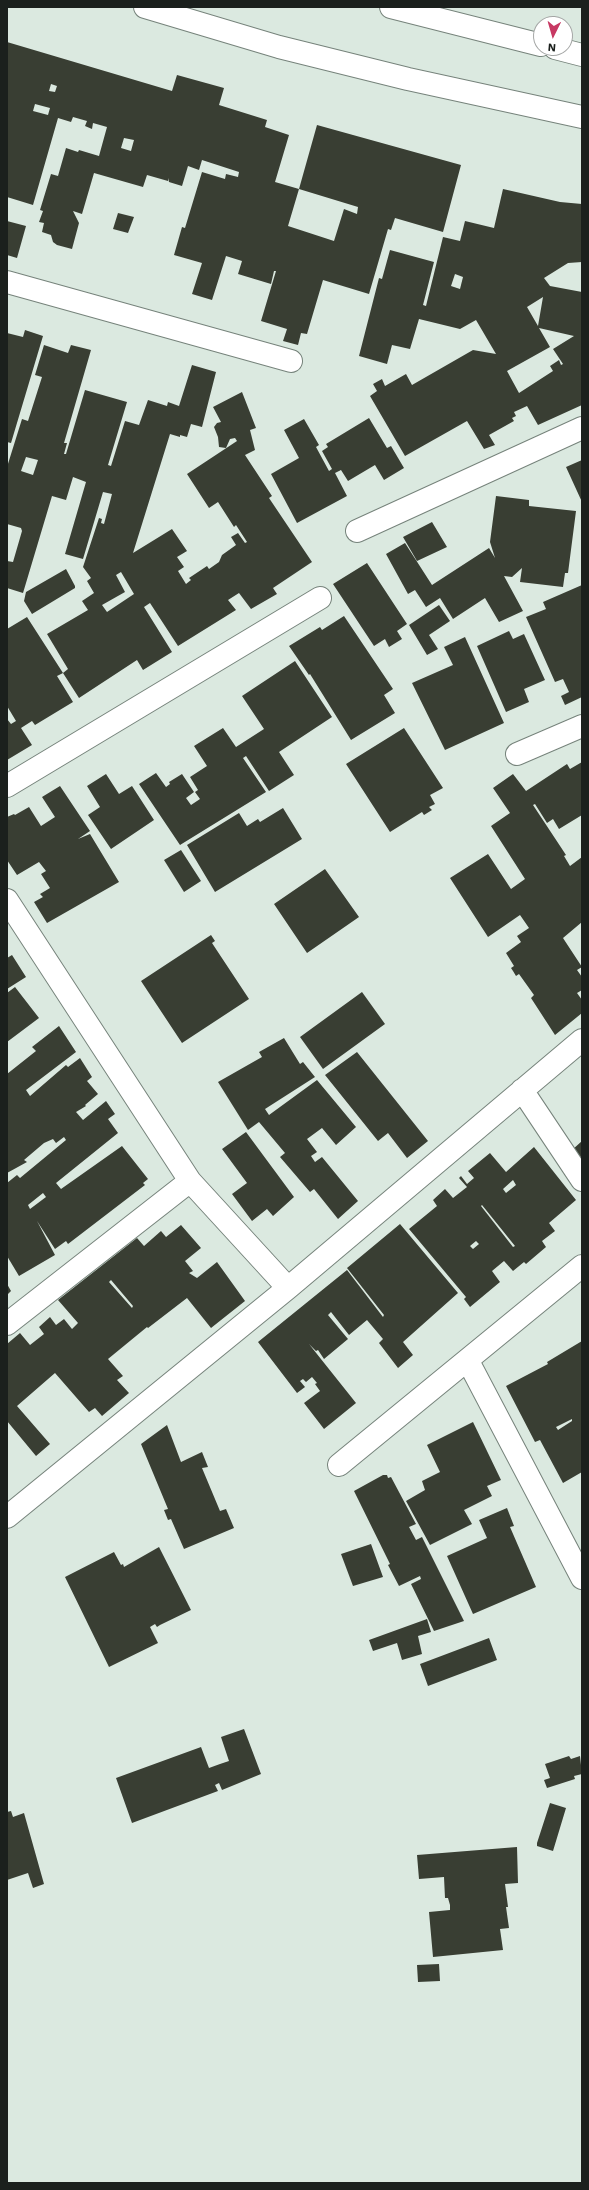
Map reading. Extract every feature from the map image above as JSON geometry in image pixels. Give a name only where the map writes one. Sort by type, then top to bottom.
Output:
[{"type":"street","points":[[145,7],[287,49],[408,79],[582,117]]},
{"type":"street","points":[[391,7],[533,43]]},
{"type":"street","points":[[7,282],[291,361]]},
{"type":"street","points":[[357,531],[582,428]]},
{"type":"street","points":[[7,786],[320,598]]},
{"type":"street","points":[[517,754],[582,726]]},
{"type":"street","points":[[7,900],[190,1181],[288,1288]]},
{"type":"street","points":[[7,1517],[288,1288],[582,1040]]},
{"type":"street","points":[[522,1090],[582,1180]]},
{"type":"street","points":[[7,1324],[190,1181]]},
{"type":"street","points":[[339,1465],[468,1361],[582,1266]]},
{"type":"street","points":[[468,1361],[582,1578]]},
{"type":"building","points":[[7,42],[172,91],[177,75],[224,88],[219,105],[267,120],[265,127],[289,135],[275,182],[299,189],[317,125],[461,165],[443,232],[395,218],[391,230],[388,229],[369,294],[323,280],[307,334],[301,333],[298,345],[283,341],[287,329],[261,321],[276,271],[274,271],[271,284],[238,274],[242,261],[226,256],[212,300],[192,294],[202,263],[174,255],[182,227],[185,228],[202,172],[225,179],[226,174],[238,177],[239,172],[202,160],[199,170],[188,166],[182,186],[169,182],[168,178],[168,181],[147,175],[143,187],[94,173],[82,214],[73,211],[79,223],[72,249],[57,245],[53,242],[51,235],[42,232],[44,223],[39,222],[43,211],[40,210],[51,174],[58,176],[66,148],[99,156],[107,127],[93,123],[92,129],[85,126],[87,121],[73,117],[71,122],[58,118],[33,205],[7,197]],"holes":[[[51,84],[57,86],[55,92],[49,91]],[[35,104],[50,108],[48,115],[33,111]],[[124,138],[134,140],[131,151],[121,148]],[[299,189],[358,207],[357,214],[344,209],[334,241],[288,226]]]},
{"type":"building","points":[[503,189],[560,202],[582,204],[582,262],[568,263],[544,278],[550,286],[582,292],[582,405],[538,425],[527,406],[514,412],[516,416],[512,418],[514,421],[489,435],[495,445],[484,449],[467,421],[405,456],[370,396],[377,391],[373,384],[382,379],[385,386],[406,374],[412,385],[473,350],[496,354],[476,320],[460,329],[419,319],[410,349],[392,345],[387,364],[359,356],[379,278],[382,279],[390,250],[434,262],[423,305],[426,306],[443,237],[460,241],[465,221],[494,228]],"holes":[[[455,274],[463,277],[460,289],[451,286]],[[543,297],[538,326],[527,307]],[[539,328],[574,336],[553,349],[563,364],[561,365],[559,360],[550,366],[553,371],[519,393],[507,371],[550,347]]]},
{"type":"building","points":[[118,213],[134,217],[128,233],[113,229]]},
{"type":"building","points":[[7,221],[26,226],[17,258],[7,255]]},
{"type":"building","points":[[25,330],[43,336],[11,443],[7,442],[7,333],[23,337]]},
{"type":"building","points":[[44,345],[68,353],[71,345],[91,350],[64,443],[67,443],[64,454],[66,454],[85,390],[127,402],[108,465],[111,466],[125,421],[139,425],[148,400],[167,406],[168,402],[179,406],[192,365],[216,372],[202,427],[191,424],[187,437],[180,435],[180,437],[170,434],[133,553],[172,529],[187,551],[177,557],[184,567],[178,571],[186,584],[191,580],[189,578],[207,566],[209,569],[219,562],[222,555],[236,545],[231,537],[238,533],[245,543],[247,542],[236,525],[234,527],[218,502],[209,508],[187,474],[237,441],[235,438],[230,439],[226,448],[219,447],[218,437],[214,427],[217,423],[221,422],[213,407],[242,392],[256,428],[250,430],[255,450],[245,455],[272,496],[269,498],[312,562],[273,588],[277,594],[251,609],[239,593],[228,600],[236,610],[178,646],[150,603],[144,607],[172,652],[143,670],[137,660],[79,698],[63,673],[68,669],[47,634],[88,610],[82,601],[94,593],[87,581],[91,578],[83,567],[99,518],[102,519],[101,523],[104,524],[112,494],[103,492],[83,559],[65,554],[86,482],[73,477],[66,500],[52,496],[23,593],[7,588],[7,561],[13,562],[22,531],[21,528],[7,524],[7,467],[22,419],[28,421],[42,377],[35,375]],"holes":[[[26,457],[38,460],[33,475],[21,471]],[[121,572],[134,594],[107,612],[102,605],[125,592],[116,575]]]},
{"type":"building","points":[[369,418],[387,448],[391,446],[404,468],[384,480],[375,465],[348,481],[341,470],[335,473],[347,496],[297,523],[271,474],[299,458],[284,430],[304,419],[319,445],[316,447],[329,471],[332,469],[322,451],[328,447],[326,444]]},
{"type":"building","points":[[582,460],[582,502],[566,467]]},
{"type":"building","points":[[496,496],[529,500],[529,506],[576,511],[568,573],[565,573],[563,587],[520,582],[522,568],[512,577],[504,576],[523,611],[499,622],[485,598],[453,619],[440,598],[426,607],[415,590],[408,594],[386,554],[405,543],[432,585],[489,548],[495,558],[490,542]]},
{"type":"building","points":[[432,522],[447,547],[417,561],[403,537]]},
{"type":"building","points":[[367,563],[407,624],[397,631],[402,639],[389,647],[385,639],[374,646],[333,584]]},
{"type":"building","points":[[66,569],[75,588],[32,614],[24,601],[26,592]]},
{"type":"building","points":[[582,585],[582,697],[565,705],[561,696],[569,692],[563,679],[555,682],[526,617],[546,609],[543,602]]},
{"type":"building","points":[[439,605],[450,621],[429,635],[438,649],[427,655],[409,625]]},
{"type":"building","points":[[344,616],[393,689],[384,695],[395,713],[351,740],[310,674],[309,675],[289,646],[320,627],[322,630]]},
{"type":"building","points":[[27,617],[63,673],[57,676],[73,702],[35,725],[32,721],[21,728],[32,745],[7,760],[7,719],[11,724],[16,721],[7,706],[7,629]]},
{"type":"building","points":[[509,631],[513,639],[524,634],[545,680],[524,689],[529,702],[506,712],[477,646]]},
{"type":"building","points":[[465,637],[504,723],[445,750],[412,683],[453,665],[444,647]]},
{"type":"building","points":[[295,661],[332,717],[279,752],[294,775],[269,791],[246,756],[243,758],[266,792],[180,845],[139,784],[156,773],[166,787],[170,784],[169,782],[182,774],[194,792],[186,798],[191,805],[200,799],[195,792],[198,790],[190,777],[207,766],[194,746],[223,728],[236,747],[264,729],[242,696]]},
{"type":"building","points":[[404,728],[443,788],[430,795],[435,804],[429,807],[432,810],[424,815],[422,812],[390,832],[346,764]]},
{"type":"building","points":[[582,762],[582,815],[559,829],[553,819],[547,823],[535,804],[533,805],[566,855],[564,856],[570,866],[582,857],[582,922],[563,938],[582,967],[577,970],[582,977],[582,990],[577,993],[582,1000],[582,1013],[555,1035],[531,998],[534,995],[519,974],[516,976],[511,968],[514,966],[506,953],[521,942],[517,936],[529,928],[520,915],[488,937],[450,878],[488,854],[511,889],[525,879],[491,826],[510,813],[493,788],[513,774],[526,791],[567,764],[570,769]]},
{"type":"building","points":[[106,774],[119,794],[132,786],[154,820],[111,849],[88,815],[100,807],[87,786]]},
{"type":"building","points":[[60,786],[90,831],[78,839],[90,834],[119,882],[47,923],[34,902],[43,897],[40,894],[50,888],[41,874],[46,871],[39,862],[17,875],[7,860],[7,817],[14,814],[15,815],[29,807],[41,826],[55,817],[42,797]]},
{"type":"building","points":[[283,808],[302,839],[215,892],[187,845],[239,813],[247,826],[258,819],[260,822]]},
{"type":"building","points":[[181,850],[201,881],[184,892],[164,860]]},
{"type":"building","points":[[325,869],[359,917],[307,953],[274,904]]},
{"type":"building","points":[[211,935],[215,941],[212,943],[249,999],[182,1043],[141,981]]},
{"type":"building","points":[[12,955],[26,977],[7,989],[7,958]]},
{"type":"building","points":[[15,987],[39,1018],[7,1042],[7,993]]},
{"type":"building","points":[[362,992],[385,1024],[323,1069],[300,1037]]},
{"type":"building","points":[[59,1026],[76,1052],[26,1090],[30,1096],[66,1065],[68,1067],[80,1058],[92,1077],[87,1081],[98,1094],[85,1105],[86,1106],[76,1112],[83,1120],[106,1101],[115,1114],[108,1119],[118,1133],[56,1183],[61,1189],[122,1146],[148,1179],[143,1183],[145,1185],[68,1244],[66,1241],[55,1249],[37,1221],[55,1255],[19,1276],[7,1256],[7,1183],[17,1175],[20,1178],[66,1140],[64,1137],[56,1143],[53,1139],[44,1143],[24,1160],[27,1162],[7,1173],[7,1074],[36,1051],[32,1047]],"holes":[[[43,1193],[46,1197],[30,1209],[28,1205]]]},
{"type":"building","points":[[284,1038],[300,1064],[303,1062],[315,1077],[265,1109],[269,1115],[317,1080],[356,1127],[336,1145],[322,1128],[307,1139],[317,1152],[311,1156],[315,1162],[322,1157],[358,1201],[338,1219],[314,1189],[310,1192],[280,1157],[285,1153],[259,1122],[248,1130],[218,1082],[262,1057],[259,1052]]},
{"type":"building","points":[[357,1052],[428,1141],[407,1158],[388,1133],[378,1141],[325,1075]]},
{"type":"building","points":[[246,1132],[294,1197],[273,1216],[267,1209],[252,1221],[232,1194],[247,1183],[222,1149]]},
{"type":"building","points":[[582,1141],[582,1162],[572,1150]]},
{"type":"building","points":[[534,1147],[576,1200],[549,1223],[555,1231],[542,1241],[546,1247],[526,1264],[524,1262],[513,1271],[504,1261],[492,1271],[500,1282],[470,1307],[464,1299],[466,1297],[409,1229],[437,1206],[433,1200],[445,1189],[453,1198],[467,1187],[459,1178],[461,1176],[467,1184],[474,1178],[468,1171],[490,1153],[506,1172]],"holes":[[[513,1180],[516,1185],[506,1193],[503,1189]],[[482,1205],[515,1246],[513,1247],[481,1206]],[[476,1241],[479,1244],[473,1249],[470,1246]]]},
{"type":"building","points":[[400,1224],[458,1293],[403,1342],[413,1355],[398,1368],[379,1343],[383,1339],[367,1320],[349,1335],[331,1312],[328,1315],[348,1339],[324,1359],[318,1350],[316,1351],[309,1344],[356,1403],[324,1429],[304,1403],[320,1391],[315,1384],[317,1383],[312,1377],[306,1382],[303,1379],[300,1381],[305,1387],[297,1393],[258,1342],[347,1270],[383,1317],[384,1315],[347,1268]]},
{"type":"building","points":[[181,1225],[201,1248],[185,1261],[193,1271],[189,1273],[197,1278],[217,1262],[245,1301],[211,1328],[187,1298],[148,1328],[147,1327],[108,1359],[123,1376],[117,1380],[129,1393],[102,1416],[95,1408],[89,1412],[55,1373],[17,1406],[50,1444],[36,1456],[7,1421],[7,1344],[20,1333],[30,1345],[44,1334],[39,1327],[50,1317],[56,1325],[64,1319],[72,1329],[78,1323],[58,1300],[137,1238],[144,1246],[161,1231],[166,1237]],"holes":[[[111,1280],[133,1306],[132,1308],[109,1282]]]},
{"type":"building","points":[[7,1284],[11,1291],[7,1295]]},
{"type":"building","points":[[582,1341],[582,1472],[563,1483],[540,1440],[535,1442],[506,1386],[548,1364],[547,1362]],"holes":[[[572,1419],[572,1421],[558,1430],[556,1427]]]},
{"type":"building","points":[[473,1422],[501,1480],[487,1486],[492,1496],[464,1510],[472,1524],[430,1545],[406,1501],[425,1490],[422,1481],[440,1472],[427,1445]]},
{"type":"building","points":[[167,1425],[181,1462],[202,1452],[208,1467],[202,1468],[220,1511],[226,1509],[234,1528],[184,1549],[171,1519],[168,1520],[164,1510],[168,1509],[141,1444]]},
{"type":"building","points":[[383,1475],[387,1475],[388,1478],[391,1477],[416,1524],[409,1527],[416,1540],[422,1537],[464,1621],[434,1631],[411,1584],[421,1579],[420,1576],[399,1586],[388,1565],[390,1564],[354,1491]]},
{"type":"building","points":[[507,1508],[514,1526],[510,1527],[536,1587],[473,1614],[447,1556],[487,1538],[479,1520]]},
{"type":"building","points":[[371,1544],[383,1577],[353,1586],[341,1554]]},
{"type":"building","points":[[159,1547],[191,1610],[157,1627],[155,1624],[150,1627],[158,1643],[109,1667],[65,1577],[114,1552],[121,1565],[123,1564],[124,1567]]},
{"type":"building","points":[[427,1619],[431,1632],[418,1636],[422,1654],[402,1660],[397,1643],[373,1651],[369,1640]]},
{"type":"building","points":[[489,1638],[497,1660],[428,1686],[420,1664]]},
{"type":"building","points":[[244,1729],[261,1774],[222,1790],[219,1783],[215,1785],[218,1791],[132,1823],[116,1778],[201,1747],[209,1768],[229,1761],[221,1737]]},
{"type":"building","points":[[569,1756],[571,1759],[580,1756],[582,1774],[574,1776],[575,1779],[547,1788],[544,1780],[550,1778],[545,1764]]},
{"type":"building","points":[[550,1803],[566,1808],[553,1851],[537,1846]]},
{"type":"building","points":[[11,1811],[13,1817],[24,1813],[44,1884],[33,1888],[28,1873],[7,1880],[7,1812]]},
{"type":"building","points":[[517,1847],[518,1883],[505,1884],[509,1928],[500,1929],[503,1950],[433,1957],[429,1912],[450,1910],[450,1905],[448,1898],[445,1898],[444,1877],[419,1879],[417,1855]]},
{"type":"building","points":[[439,1964],[440,1981],[418,1982],[417,1965]]}]
